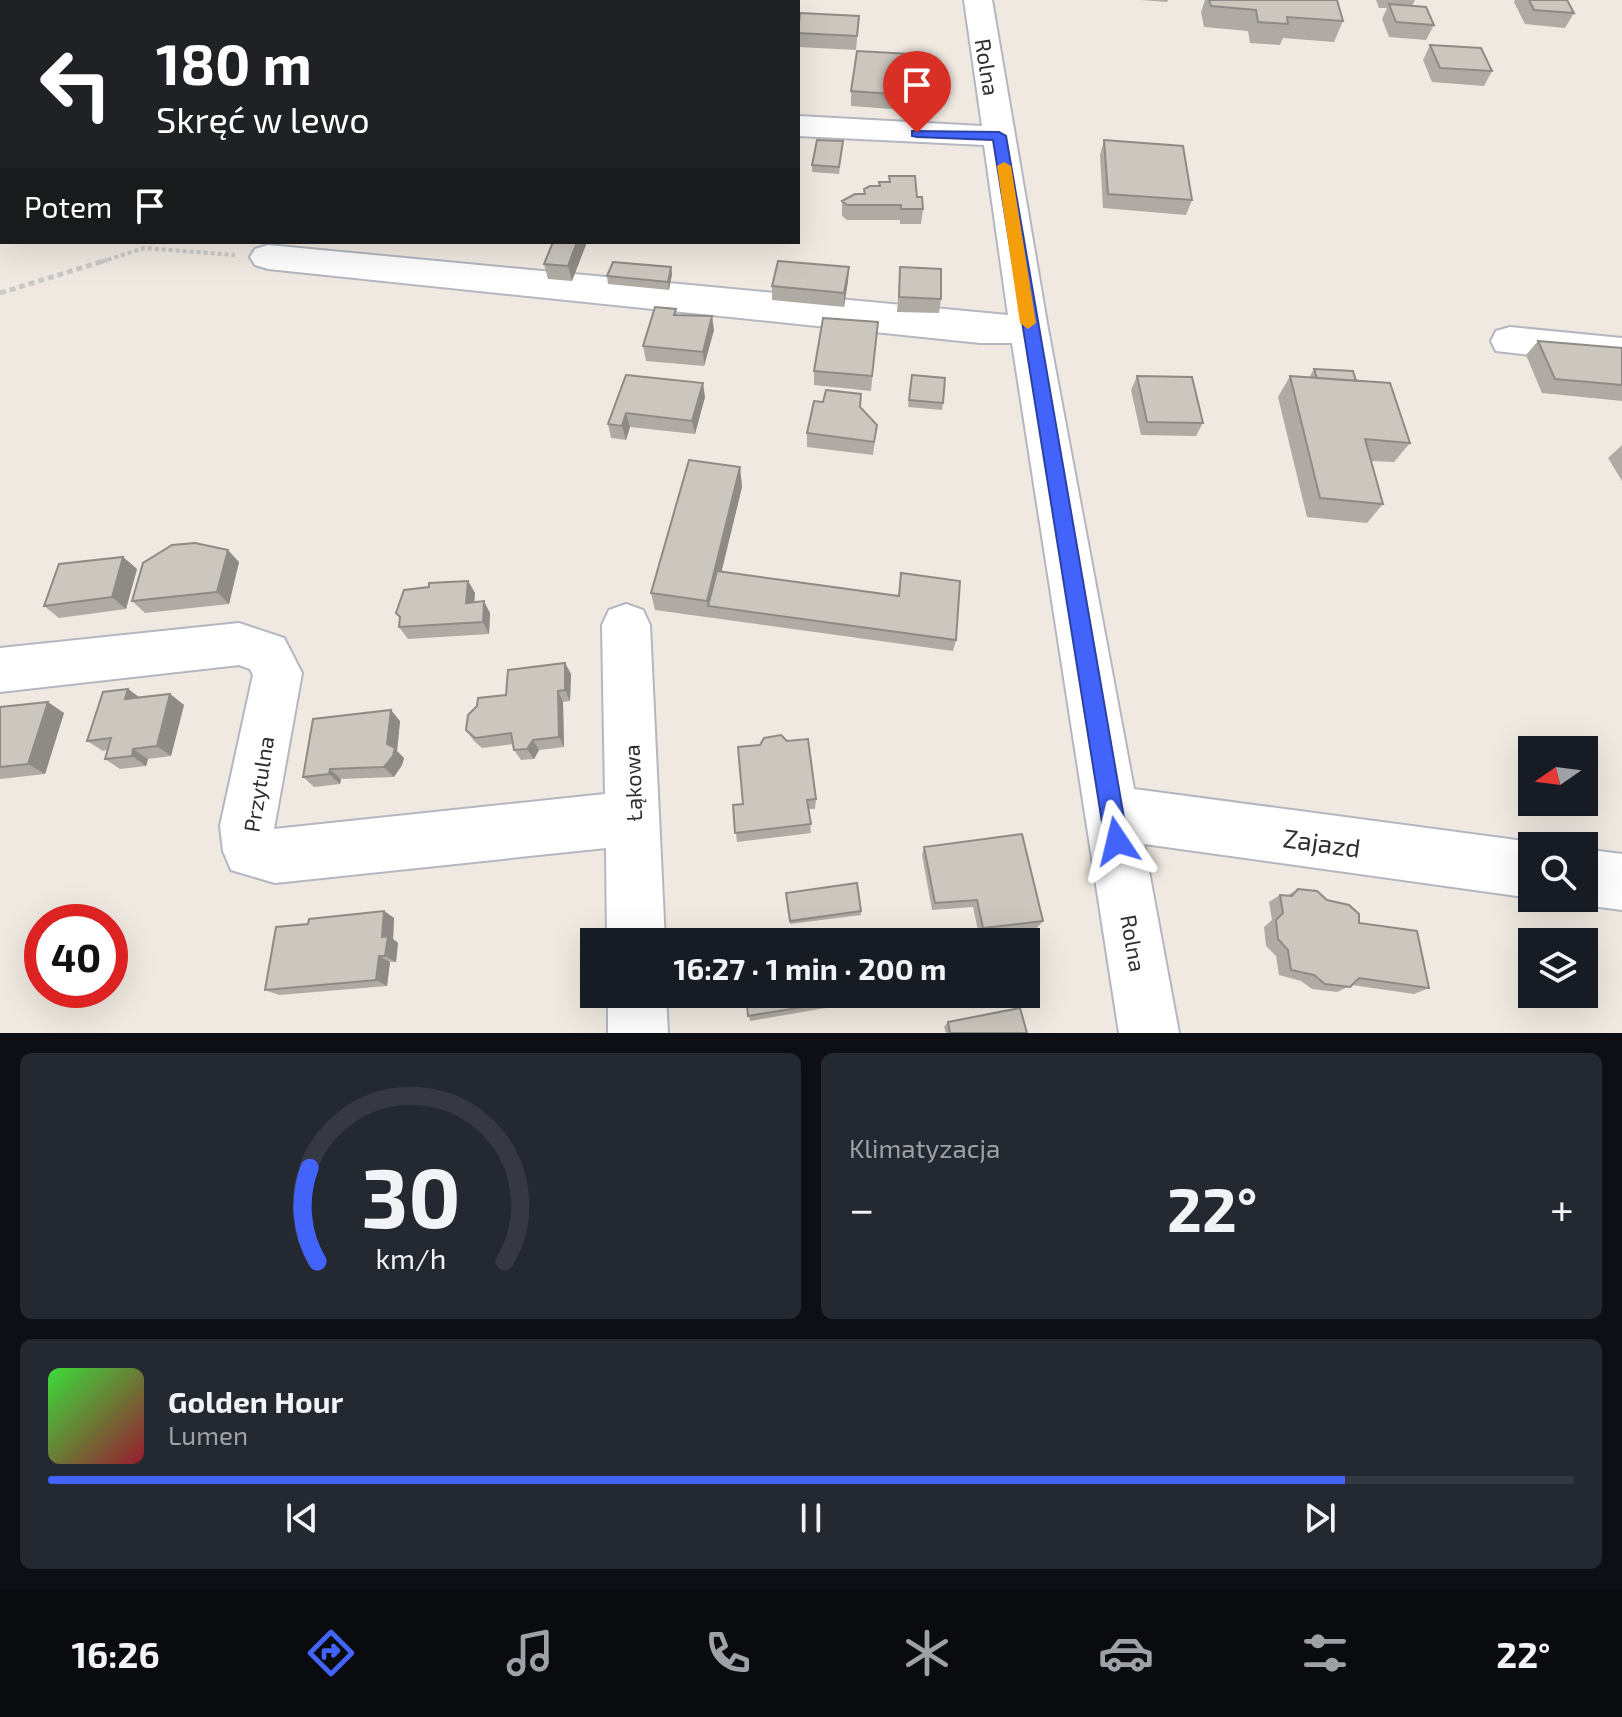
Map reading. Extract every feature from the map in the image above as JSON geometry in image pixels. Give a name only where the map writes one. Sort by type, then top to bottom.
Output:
[{"type":"street","name":"Rolna","points":[[978,0],[1029,329],[1149,1033]]},
{"type":"street","points":[[800,126],[999,136]]},
{"type":"street","points":[[268,257],[980,329],[1029,329]]},
{"type":"street","points":[[1510,341],[1622,352]]},
{"type":"street","name":"Łąkowa","points":[[626,625],[636,928]]},
{"type":"street","name":"Przytulna","points":[[0,670],[239,644],[267,653],[278,673],[247,826],[250,851],[275,856],[633,818]]},
{"type":"street","name":"Zajazd","points":[[1112,813],[1518,868]]},
{"type":"street","points":[[1598,879],[1622,882]]},
{"type":"street","points":[[637,1008],[638,1033]]},
{"type":"path","points":[[0,293],[144,248],[268,257]]},
{"type":"building","points":[[1209,0],[1337,0],[1343,21],[1287,17],[1288,24],[1258,22],[1256,10],[1211,6]]},
{"type":"building","points":[[1529,0],[1567,0],[1574,13],[1534,10]]},
{"type":"building","points":[[1389,4],[1426,7],[1434,25],[1396,22]]},
{"type":"building","points":[[800,13],[859,16],[857,36],[800,33]]},
{"type":"building","points":[[1430,45],[1481,48],[1492,71],[1440,68]]},
{"type":"building","points":[[857,51],[910,54],[906,95],[851,91]]},
{"type":"building","points":[[817,140],[843,141],[839,167],[812,165]]},
{"type":"building","points":[[1104,140],[1183,146],[1192,200],[1108,194]]},
{"type":"building","points":[[889,176],[915,176],[917,197],[922,197],[923,209],[901,209],[901,205],[847,205],[842,201],[855,194],[865,194],[864,189],[880,186],[879,182],[890,182]]},
{"type":"building","points":[[552,244],[576,244],[568,266],[544,264]]},
{"type":"building","points":[[778,261],[849,267],[844,293],[772,286]]},
{"type":"building","points":[[613,262],[671,267],[668,282],[607,276]]},
{"type":"building","points":[[900,267],[941,269],[941,299],[899,297]]},
{"type":"building","points":[[655,307],[676,309],[674,315],[712,316],[703,352],[643,346]]},
{"type":"building","points":[[823,318],[878,322],[872,376],[814,371]]},
{"type":"building","points":[[1538,341],[1622,348],[1622,385],[1555,379]]},
{"type":"building","points":[[1314,369],[1353,371],[1356,381],[1317,378]]},
{"type":"building","points":[[626,375],[703,383],[692,421],[626,413],[622,426],[608,424]]},
{"type":"building","points":[[912,375],[945,378],[943,403],[909,400]]},
{"type":"building","points":[[1137,376],[1192,377],[1203,423],[1147,422]]},
{"type":"building","points":[[1290,376],[1390,383],[1410,443],[1365,439],[1383,504],[1320,498]]},
{"type":"building","points":[[826,390],[861,394],[860,407],[877,425],[874,442],[807,433],[814,401],[823,402]]},
{"type":"building","points":[[689,460],[740,467],[707,601],[651,593]]},
{"type":"building","points":[[195,543],[228,550],[217,592],[132,601],[143,563],[172,545]]},
{"type":"building","points":[[123,557],[112,597],[44,606],[59,564]]},
{"type":"building","points":[[717,571],[899,596],[901,573],[960,581],[956,640],[708,606]]},
{"type":"building","points":[[468,581],[466,603],[484,601],[483,622],[399,627],[400,617],[396,613],[404,590],[429,587],[429,583]]},
{"type":"building","points":[[565,663],[565,690],[558,691],[559,737],[533,740],[527,749],[514,750],[511,733],[475,738],[466,730],[468,715],[477,706],[478,698],[506,695],[508,670]]},
{"type":"building","points":[[128,689],[125,699],[170,694],[157,746],[133,749],[132,756],[105,759],[111,738],[87,741],[103,692]]},
{"type":"building","points":[[48,702],[28,764],[0,767],[0,707]]},
{"type":"building","points":[[391,710],[387,744],[395,748],[384,767],[330,769],[329,774],[303,777],[313,719]]},
{"type":"building","points":[[781,735],[787,741],[808,739],[816,799],[807,800],[811,824],[735,833],[733,805],[743,804],[738,747],[760,745],[764,738]]},
{"type":"building","points":[[1022,834],[1043,921],[983,928],[977,900],[935,903],[924,847]]},
{"type":"building","points":[[857,883],[861,911],[790,921],[786,893]]},
{"type":"building","points":[[1298,889],[1317,891],[1327,900],[1349,905],[1359,914],[1359,923],[1417,931],[1429,988],[1359,978],[1350,987],[1325,984],[1314,975],[1291,970],[1288,950],[1278,939],[1276,920],[1283,913],[1280,895],[1292,896]]},
{"type":"building","points":[[384,911],[382,937],[388,936],[385,956],[379,956],[376,980],[265,990],[276,927],[308,924],[309,919]]},
{"type":"building","points":[[747,1008],[796,1008],[748,1016]]},
{"type":"building","points":[[1020,1008],[1027,1033],[950,1033],[948,1022]]},
{"type":"slow traffic","points":[[1004,166],[1028,323]]},
{"type":"route","points":[[917,133],[999,136],[1117,841]]}]
